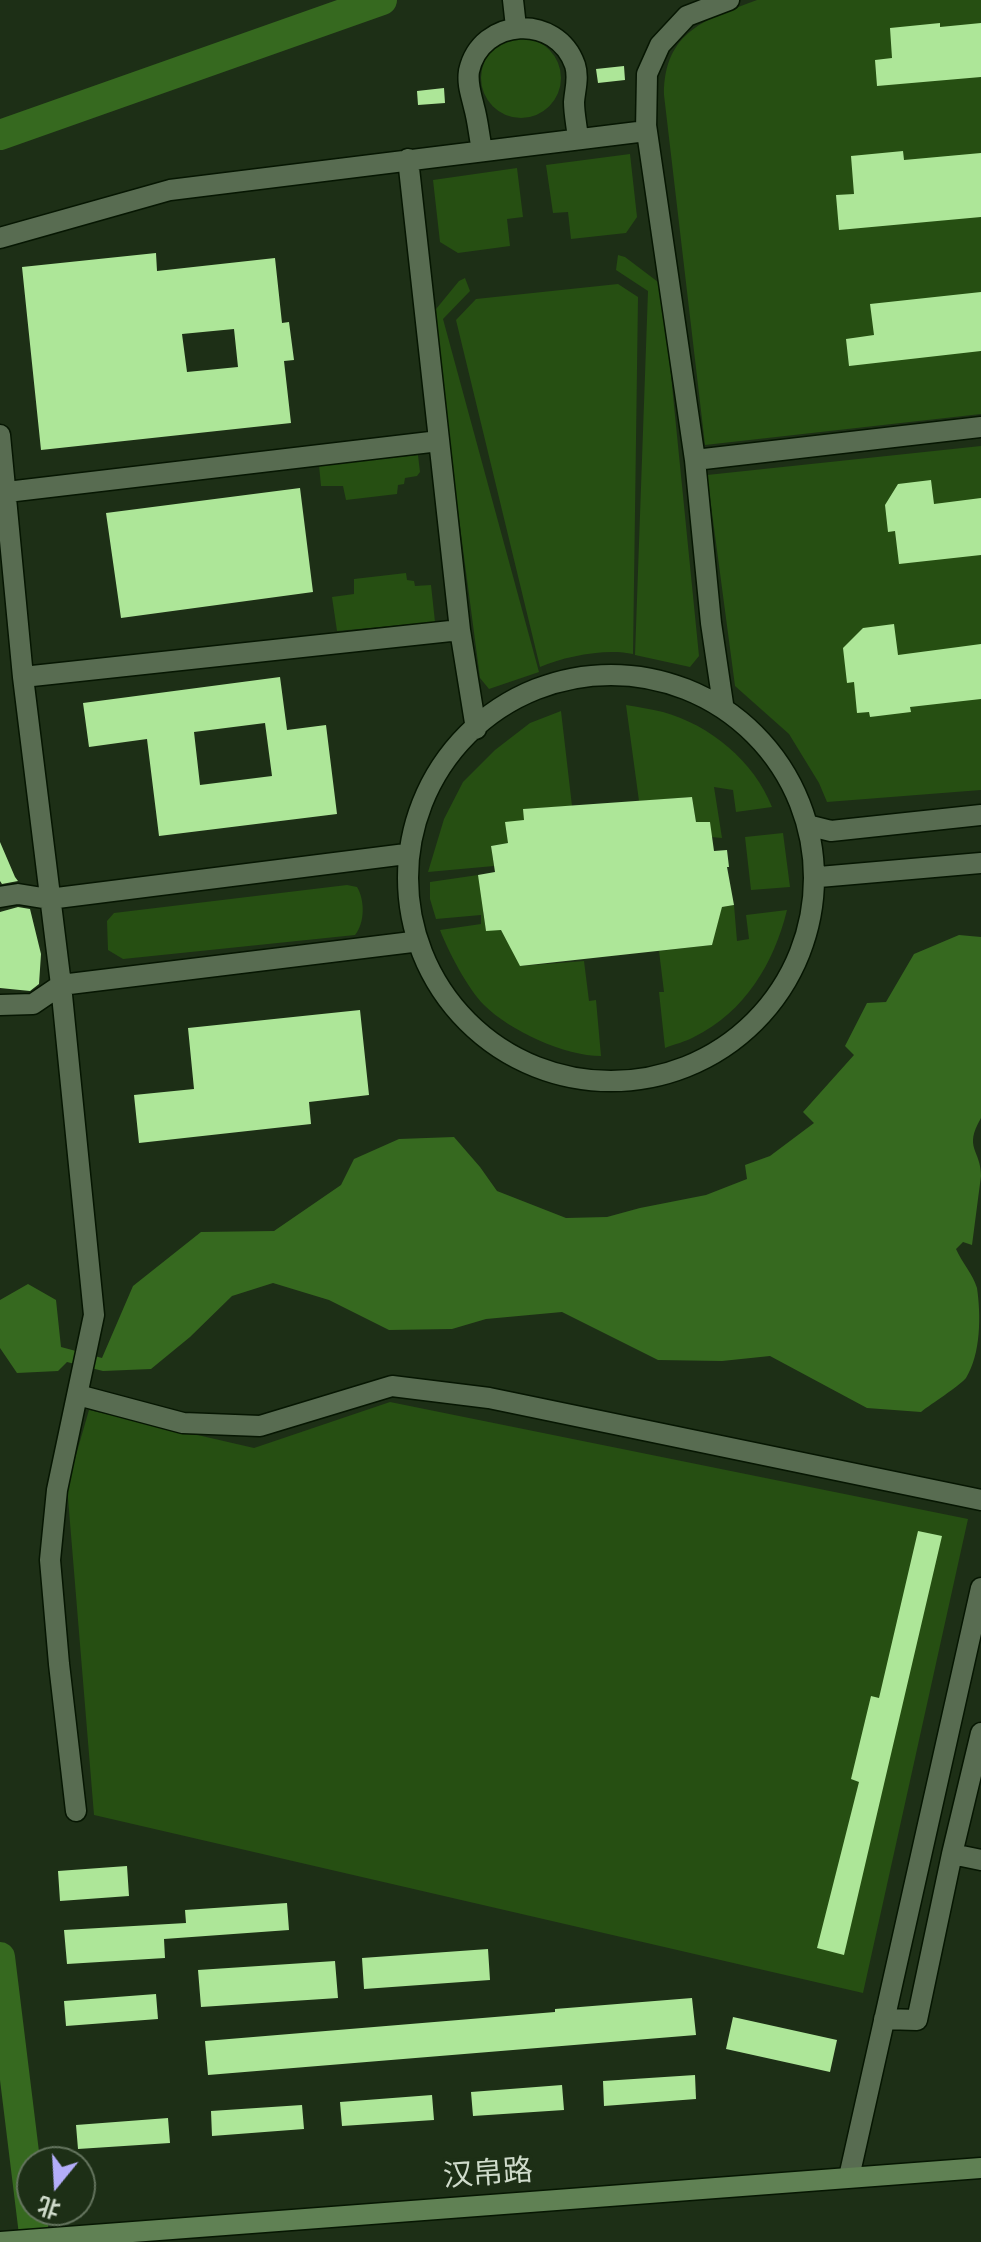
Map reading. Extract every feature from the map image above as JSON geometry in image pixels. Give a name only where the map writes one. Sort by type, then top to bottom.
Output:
[{"type":"street","points":[[0,238],[170,190],[646,131],[647,74],[660,45],[687,16],[729,0]]},
{"type":"street","points":[[482,150],[469,89],[469,72],[474,56],[514,14],[534,28],[552,35],[566,48],[578,82],[574,101],[578,139]]},
{"type":"street","points":[[646,125],[695,460],[711,623],[723,704]]},
{"type":"street","points":[[408,159],[460,630],[476,729]]},
{"type":"street","points":[[695,460],[981,427]]},
{"type":"street","points":[[0,435],[23,677],[61,985],[94,1315],[57,1490],[50,1560],[76,1811]]},
{"type":"street","points":[[7,492],[439,441]]},
{"type":"street","points":[[23,677],[460,630]]},
{"type":"street","points":[[604,673],[663,677],[723,704],[781,766],[811,826],[819,877],[791,971],[734,1043],[650,1084],[550,1078],[469,1027],[412,942],[406,854],[438,771],[476,729],[489,715],[546,684],[604,673]]},
{"type":"street","points":[[811,826],[831,831],[981,815]]},
{"type":"street","points":[[0,897],[18,894],[49,899],[406,854]]},
{"type":"street","points":[[819,877],[981,863]]},
{"type":"street","points":[[0,1005],[33,1004],[61,985],[412,942]]},
{"type":"street","points":[[78,1395],[183,1423],[260,1426],[392,1386],[420,1389],[504,1401],[981,1500]]},
{"type":"street","points":[[849,2177],[981,1588]]},
{"type":"street","points":[[884,2019],[917,2020],[981,1733]]},
{"type":"street","points":[[952,1854],[981,1860]]},
{"type":"street","name":"汉帛路","points":[[0,2242],[981,2168]]},
{"type":"shaded area","points":[[757,0],[981,0],[981,414],[705,445],[664,95],[666,73],[671,56],[691,31],[721,14]]},
{"type":"shaded area","points":[[521,38],[536,41],[549,50],[558,63],[561,78],[558,93],[549,106],[536,115],[521,118],[506,115],[493,106],[484,93],[481,78],[484,63],[493,50],[506,41]]},
{"type":"shaded area","points":[[630,154],[637,217],[626,233],[571,239],[568,212],[553,213],[546,165]]},
{"type":"shaded area","points":[[517,168],[523,217],[507,219],[510,246],[458,253],[440,242],[433,180]]},
{"type":"shaded area","points":[[618,255],[662,285],[699,656],[690,667],[635,655],[648,291],[616,270]]},
{"type":"shaded area","points":[[465,278],[470,291],[443,319],[539,672],[489,689],[480,678],[432,314]]},
{"type":"shaded area","points":[[618,284],[638,297],[633,654],[586,654],[540,667],[456,320],[476,299]]},
{"type":"shaded area","points":[[981,446],[981,790],[827,802],[789,734],[735,686],[707,475]]},
{"type":"shaded area","points":[[418,455],[420,472],[417,476],[405,478],[404,484],[398,485],[397,494],[346,500],[343,486],[321,486],[319,465]]},
{"type":"shaded area","points":[[406,573],[407,580],[414,581],[415,586],[431,585],[435,622],[337,631],[332,597],[354,594],[354,579]]},
{"type":"shaded area","points":[[626,705],[680,718],[713,736],[742,760],[764,790],[772,807],[736,812],[733,790],[714,787],[722,838],[711,837],[710,822],[696,822],[692,797],[639,801]]},
{"type":"shaded area","points":[[561,711],[572,806],[524,809],[524,820],[508,843],[491,846],[494,866],[428,872],[444,819],[463,782],[495,750],[530,723]]},
{"type":"shaded area","points":[[783,833],[790,887],[751,890],[745,837]]},
{"type":"shaded area","points":[[478,875],[492,910],[483,912],[486,930],[501,930],[521,966],[584,961],[589,1001],[596,1000],[601,1056],[571,1052],[523,1033],[495,1015],[472,989],[440,930],[481,924],[481,915],[436,919],[430,899],[430,882]]},
{"type":"shaded area","points":[[347,885],[357,887],[363,905],[361,924],[355,935],[123,959],[108,950],[107,921],[114,913]]},
{"type":"shaded area","points":[[734,905],[737,941],[749,939],[746,915],[787,910],[774,949],[755,984],[728,1014],[694,1037],[665,1048],[659,992],[664,992],[659,951],[711,945],[722,907]]},
{"type":"shaded area","points":[[959,935],[981,937],[981,1118],[973,1143],[981,1176],[972,1245],[963,1242],[956,1249],[977,1288],[979,1334],[975,1358],[966,1378],[921,1412],[867,1408],[770,1356],[722,1361],[658,1360],[562,1312],[486,1319],[452,1329],[389,1330],[329,1300],[273,1283],[232,1296],[151,1369],[103,1371],[67,1362],[58,1371],[17,1373],[0,1348],[0,1300],[28,1284],[56,1300],[61,1347],[102,1358],[133,1286],[201,1232],[274,1231],[341,1185],[354,1159],[399,1139],[454,1137],[497,1191],[566,1218],[607,1217],[706,1195],[747,1179],[745,1165],[770,1156],[814,1123],[803,1112],[854,1055],[845,1046],[867,1003],[886,1002],[914,954]]},
{"type":"shaded area","points":[[390,1402],[968,1519],[863,1993],[94,1815],[67,1486],[89,1410],[254,1448]]},
{"type":"building","points":[[940,23],[940,27],[981,23],[981,77],[877,86],[875,60],[892,58],[890,28]]},
{"type":"building","points":[[624,66],[625,80],[598,83],[596,69]]},
{"type":"building","points":[[444,88],[445,103],[418,105],[417,91]]},
{"type":"building","points":[[903,151],[904,160],[981,153],[981,217],[839,230],[836,195],[854,194],[851,156]]},
{"type":"building","points":[[156,253],[157,271],[275,258],[282,323],[289,322],[294,360],[284,361],[291,423],[41,450],[22,267]],"holes":[[[234,329],[238,367],[187,372],[182,334]]]},
{"type":"building","points":[[981,292],[981,351],[849,366],[846,339],[874,335],[870,304]]},
{"type":"building","points":[[931,480],[934,504],[981,498],[981,555],[899,564],[895,531],[888,532],[885,505],[898,484]]},
{"type":"building","points":[[300,488],[313,592],[121,618],[106,513]]},
{"type":"building","points":[[894,624],[898,655],[981,644],[981,699],[910,707],[911,712],[870,717],[869,712],[857,713],[854,682],[847,683],[843,648],[863,628]]},
{"type":"building","points":[[280,677],[287,730],[326,725],[337,814],[159,836],[147,739],[89,747],[83,703]],"holes":[[[265,723],[272,776],[200,785],[194,732]]]},
{"type":"building","points":[[692,797],[696,822],[710,822],[714,851],[727,850],[734,905],[722,907],[712,945],[520,966],[501,930],[486,931],[478,875],[495,872],[491,846],[508,843],[505,822],[524,820],[523,809]]},
{"type":"building","points":[[0,842],[18,881],[2,884],[0,881]]},
{"type":"building","points":[[18,907],[30,909],[41,954],[39,984],[30,991],[0,988],[0,912]]},
{"type":"building","points":[[360,1010],[369,1095],[309,1102],[311,1124],[139,1143],[134,1095],[194,1089],[188,1028]]},
{"type":"building","points":[[918,1531],[942,1536],[844,1955],[817,1948],[859,1782],[851,1779],[871,1696],[879,1698]]},
{"type":"building","points":[[127,1866],[129,1896],[60,1901],[58,1871]]},
{"type":"building","points":[[287,1903],[289,1930],[164,1939],[165,1958],[67,1964],[64,1930],[186,1923],[185,1910]]},
{"type":"building","points":[[488,1949],[490,1980],[364,1989],[362,1958]]},
{"type":"building","points":[[335,1961],[338,1998],[201,2007],[198,1970]]},
{"type":"building","points":[[156,1994],[158,2019],[66,2026],[64,2001]]},
{"type":"building","points":[[692,1998],[696,2035],[208,2075],[205,2041]]},
{"type":"building","points":[[733,2017],[837,2040],[830,2072],[726,2049]]},
{"type":"building","points":[[695,2075],[696,2099],[604,2106],[603,2081]]},
{"type":"building","points":[[562,2085],[564,2110],[473,2116],[471,2092]]},
{"type":"building","points":[[432,2095],[434,2120],[342,2126],[340,2102]]},
{"type":"building","points":[[302,2105],[304,2129],[212,2136],[211,2111]]},
{"type":"building","points":[[168,2118],[170,2143],[96,2148],[78,2146],[76,2125]]},
{"type":"waterway","points":[[0,135],[382,0]]},
{"type":"waterway","points":[[0,1957],[35,2242]]}]
